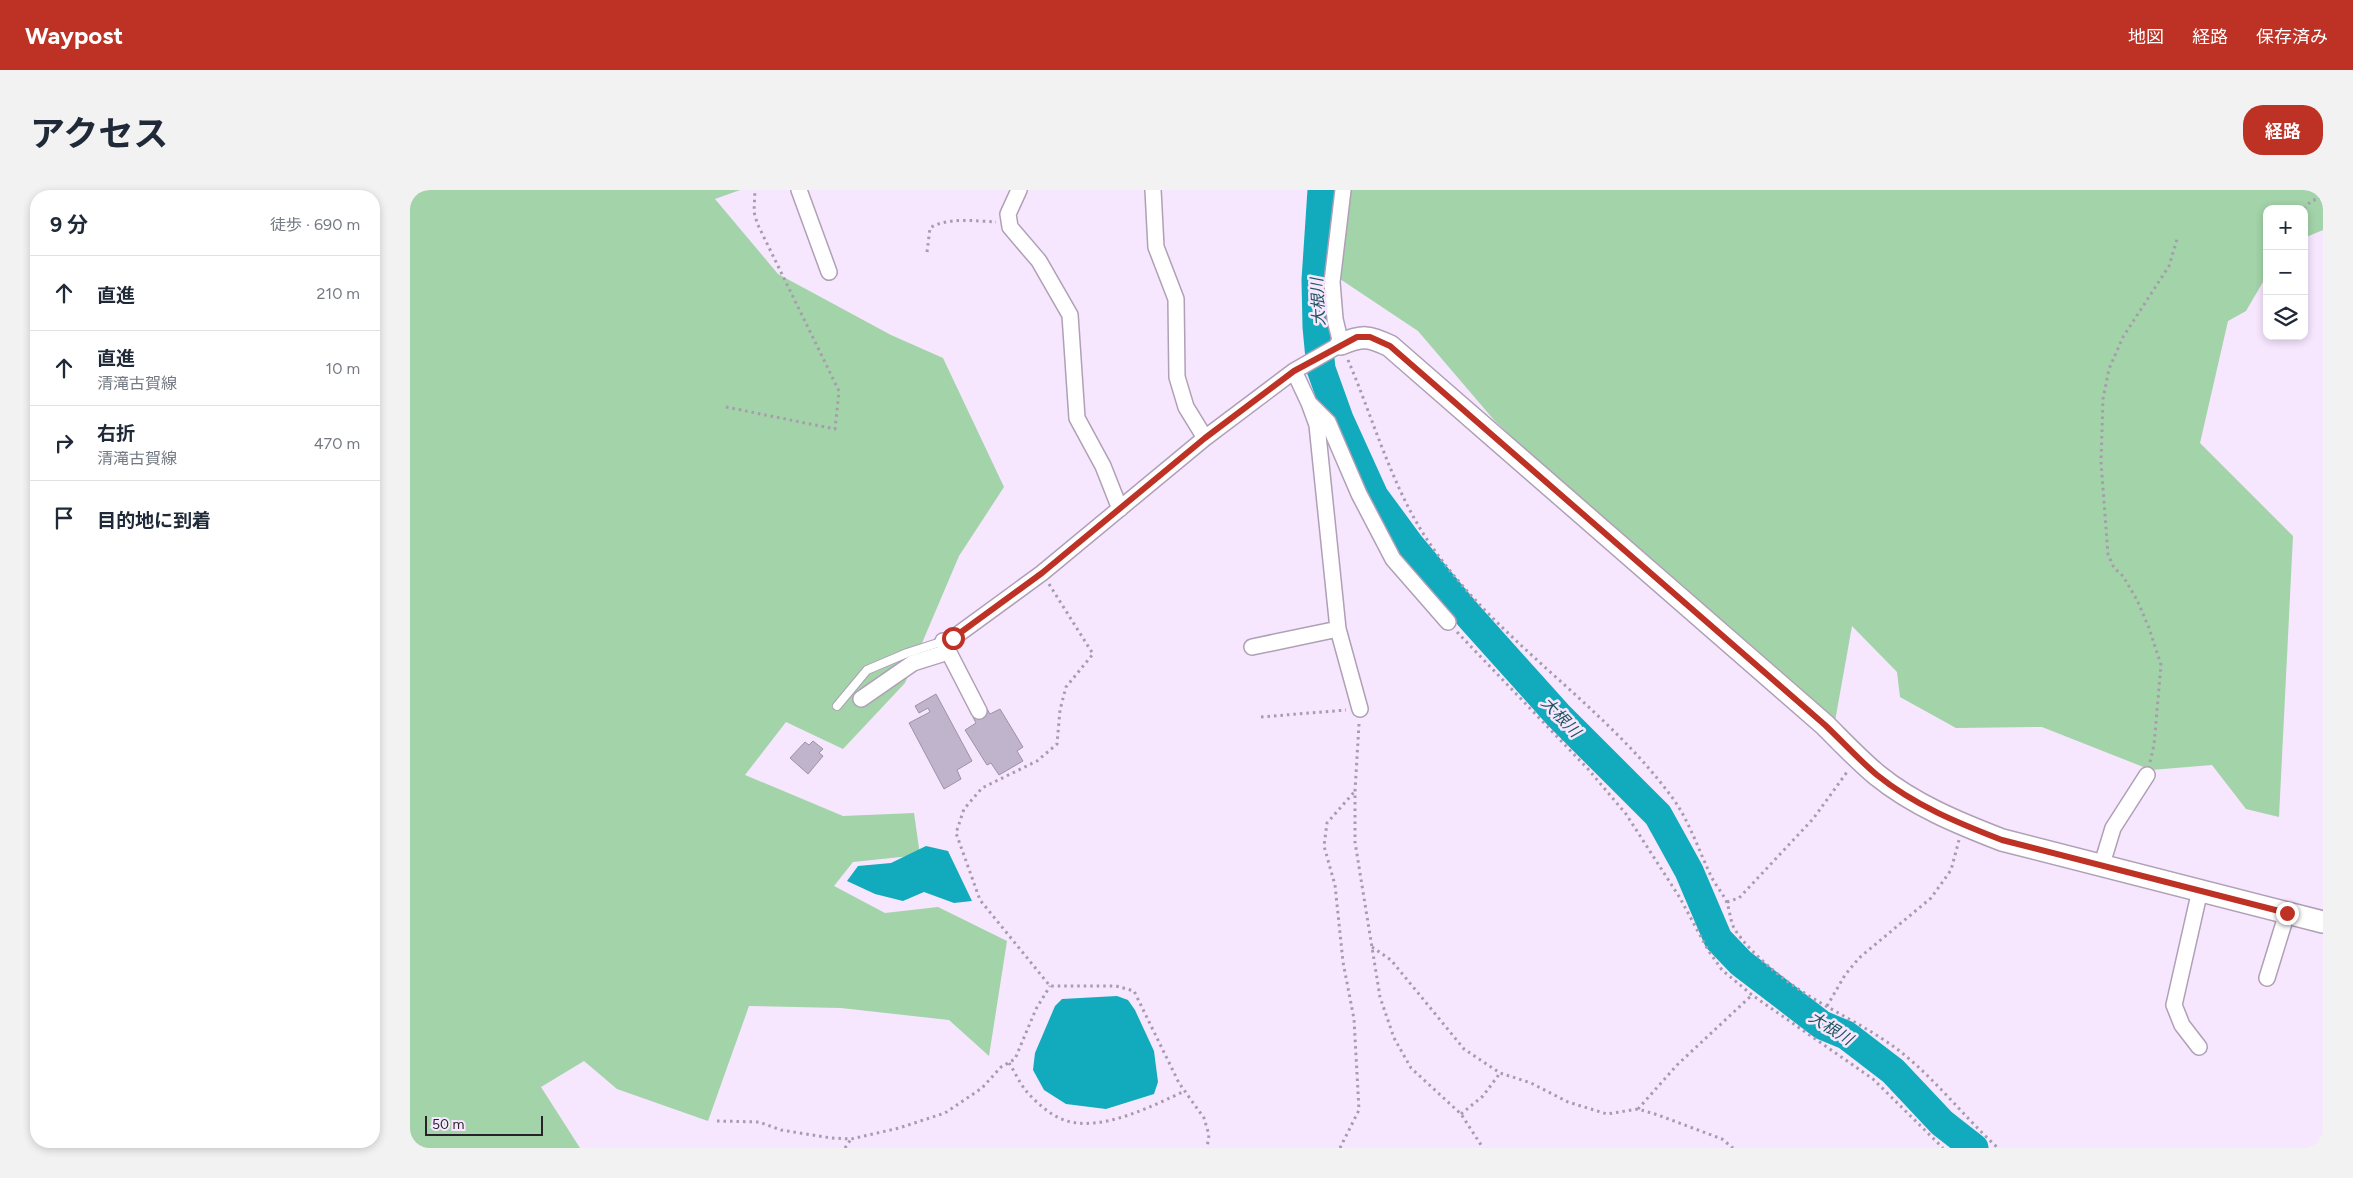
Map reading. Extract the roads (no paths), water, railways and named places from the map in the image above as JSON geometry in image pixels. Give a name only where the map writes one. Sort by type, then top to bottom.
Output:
[{"type":"main road","points":[[1341,344],[1357,337],[1370,337],[1390,346],[1825,725],[1876,774],[1901,792],[1963,825],[2002,840],[2323,922]]},
{"type":"street","points":[[799,190],[829,272]]},
{"type":"street","points":[[1019,190],[1008,214],[1010,227],[1039,261],[1070,315],[1077,418],[1103,466],[1120,509]]},
{"type":"street","points":[[1153,190],[1156,247],[1176,299],[1177,377],[1186,407],[1205,438]]},
{"type":"street","points":[[861,699],[913,663],[948,644],[1042,573],[1205,438],[1294,371],[1341,344],[1335,320],[1332,282],[1343,190]]},
{"type":"street","points":[[1294,371],[1317,425],[1338,629],[1360,709]]},
{"type":"street","points":[[1309,404],[1328,422],[1359,494],[1393,559],[1448,622]]},
{"type":"street","points":[[1252,647],[1338,629]]},
{"type":"street","points":[[948,644],[979,711]]},
{"type":"street","points":[[2102,864],[2113,828],[2147,775]]},
{"type":"street","points":[[2198,1047],[2182,1025],[2174,1005],[2200,890]]},
{"type":"street","points":[[2267,978],[2287,913]]},
{"type":"lane","points":[[837,706],[867,670],[907,653],[948,644]]},
{"type":"water","points":[[926,846],[948,851],[972,901],[954,903],[924,892],[903,901],[875,894],[847,881],[858,866],[891,863]]},
{"type":"water","points":[[1117,996],[1128,1000],[1135,1010],[1154,1051],[1158,1082],[1154,1094],[1106,1109],[1066,1104],[1044,1090],[1033,1070],[1035,1053],[1055,1006],[1062,999]]},
{"type":"waterway","name":"大根川","points":[[1322,190],[1316,280],[1317,327],[1321,369],[1339,419],[1374,496],[1410,545],[1470,617],[1558,715],[1658,815],[1689,871],[1718,939],[1741,963],[1822,1025],[1846,1035],[1893,1071],[1942,1123],[1974,1148]]}]
